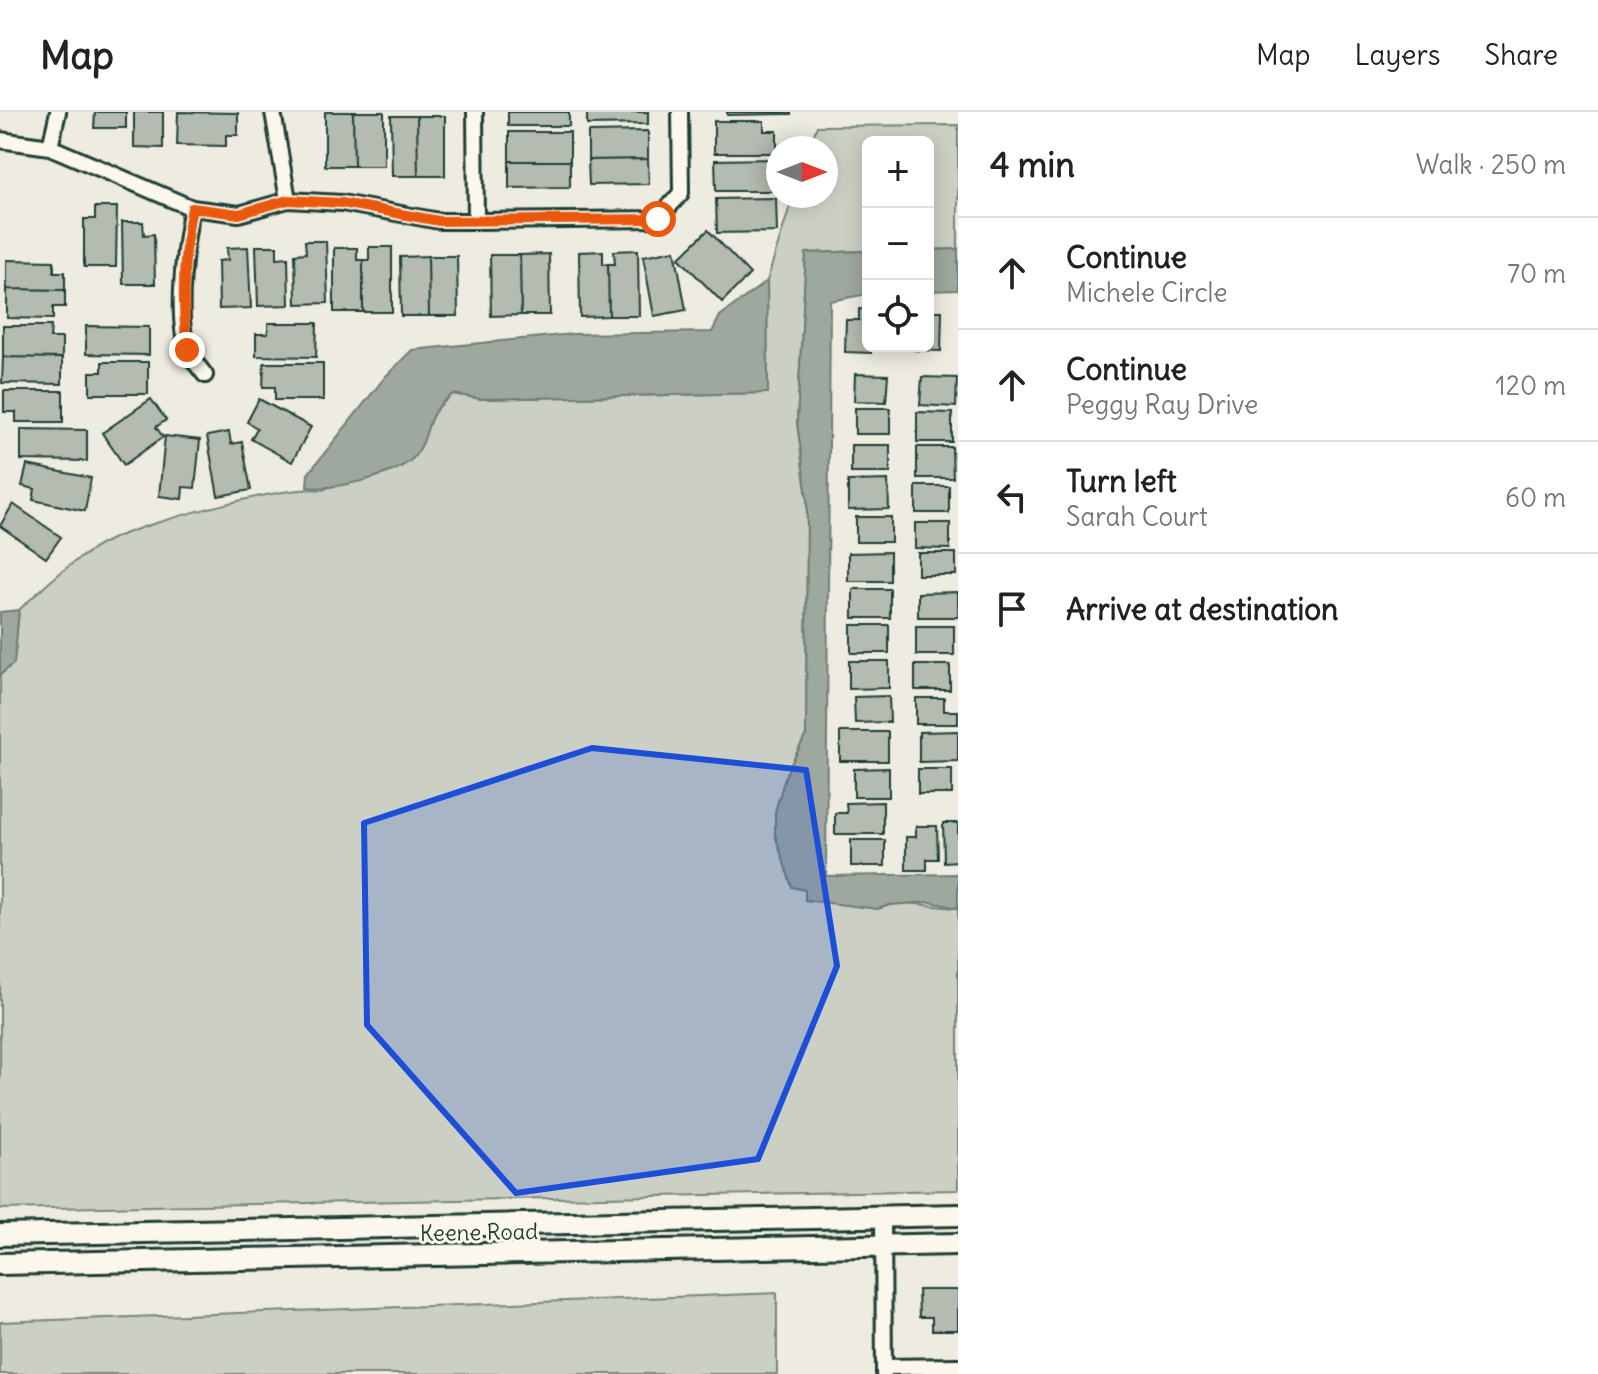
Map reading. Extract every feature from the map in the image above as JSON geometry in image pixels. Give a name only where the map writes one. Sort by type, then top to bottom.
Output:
[{"type":"main road","name":"Keene Road","points":[[0,1235],[958,1215]]},
{"type":"main road","name":"Keene Road","points":[[0,1264],[552,1255],[958,1244]]},
{"type":"street","points":[[50,147],[58,112]]},
{"type":"street","points":[[273,112],[288,200]]},
{"type":"street","points":[[475,112],[476,221]]},
{"type":"street","points":[[0,140],[50,147],[192,208],[239,214],[288,200],[342,203],[439,221],[658,219],[681,193],[680,112]]},
{"type":"street","points":[[192,208],[185,240],[183,314],[187,350],[205,375]]},
{"type":"street","points":[[883,1217],[884,1371],[958,1366]]},
{"type":"highlighted area","points":[[592,748],[806,770],[837,966],[758,1159],[516,1193],[367,1025],[364,823]]},
{"type":"shaded area","points":[[958,125],[958,249],[934,250],[934,136],[862,136],[862,251],[806,253],[797,422],[807,497],[806,735],[786,774],[787,870],[792,887],[877,909],[909,903],[958,908],[958,1190],[0,1209],[0,675],[14,663],[19,610],[75,562],[112,539],[185,514],[250,498],[323,490],[421,444],[430,415],[453,394],[481,399],[768,393],[767,281],[789,208],[838,208],[838,136],[813,136],[817,126]]},
{"type":"shaded area","points":[[958,249],[958,290],[934,291],[934,250]]},
{"type":"shaded area","points":[[862,251],[862,295],[830,301],[826,876],[958,874],[958,908],[930,902],[889,905],[878,909],[805,900],[805,890],[792,887],[775,835],[775,812],[786,774],[806,735],[807,498],[797,422],[806,253]]},
{"type":"shaded area","points":[[767,281],[768,393],[481,399],[453,394],[436,410],[420,449],[406,464],[363,481],[331,487],[307,487],[308,474],[386,376],[412,350],[573,334],[712,332],[720,316]]},
{"type":"shaded area","points":[[19,610],[14,663],[0,675],[0,612]]},
{"type":"shaded area","points":[[777,1293],[777,1374],[0,1374],[0,1322]]},
{"type":"building","points":[[95,112],[126,112],[126,128],[94,128]]},
{"type":"building","points":[[134,112],[163,112],[163,148],[134,147]]},
{"type":"building","points":[[178,112],[238,113],[238,135],[226,135],[226,146],[177,145]]},
{"type":"building","points":[[325,112],[353,112],[354,166],[325,166]]},
{"type":"building","points":[[353,112],[384,112],[384,166],[354,166]]},
{"type":"building","points":[[508,112],[569,112],[569,126],[508,126]]},
{"type":"building","points":[[587,112],[648,112],[648,124],[587,125]]},
{"type":"building","points":[[727,112],[791,112],[791,114],[727,115]]},
{"type":"building","points":[[391,116],[417,116],[418,176],[392,176]]},
{"type":"building","points":[[417,116],[445,116],[445,176],[418,176]]},
{"type":"building","points":[[714,121],[764,121],[764,131],[777,131],[777,136],[766,136],[766,153],[714,153]]},
{"type":"building","points":[[648,131],[648,159],[588,160],[588,132]]},
{"type":"building","points":[[509,132],[570,132],[570,161],[509,161]]},
{"type":"building","points":[[648,159],[649,184],[589,185],[588,160]]},
{"type":"building","points":[[766,159],[766,191],[716,191],[715,160]]},
{"type":"building","points":[[509,161],[570,161],[570,187],[509,188]]},
{"type":"building","points":[[766,198],[766,208],[776,208],[777,232],[717,233],[716,199]]},
{"type":"building","points":[[95,207],[117,207],[116,267],[84,267],[84,219],[95,219]]},
{"type":"building","points":[[122,222],[143,222],[144,235],[154,234],[155,284],[123,284]]},
{"type":"building","points":[[708,230],[750,274],[722,302],[679,258]]},
{"type":"building","points":[[305,241],[326,241],[328,303],[296,304],[295,254],[306,253]]},
{"type":"building","points":[[256,246],[277,246],[277,258],[288,257],[289,305],[258,306]]},
{"type":"building","points":[[248,247],[251,308],[219,309],[218,261],[228,260],[227,248]]},
{"type":"building","points":[[369,247],[392,247],[392,312],[363,312],[363,260],[369,260]]},
{"type":"building","points":[[334,248],[357,248],[357,260],[363,260],[363,312],[334,312]]},
{"type":"building","points":[[638,250],[639,316],[609,316],[608,264],[615,264],[614,251]]},
{"type":"building","points":[[675,250],[686,310],[654,316],[643,256]]},
{"type":"building","points":[[603,251],[603,264],[608,264],[609,316],[580,317],[579,252]]},
{"type":"building","points":[[549,254],[550,315],[521,315],[520,255]]},
{"type":"building","points":[[490,255],[520,255],[521,315],[491,316]]},
{"type":"building","points":[[428,256],[457,256],[458,316],[429,316]]},
{"type":"building","points":[[428,256],[429,316],[401,316],[400,257]]},
{"type":"building","points":[[7,260],[54,261],[54,272],[65,272],[65,290],[7,289]]},
{"type":"building","points":[[7,289],[65,290],[65,307],[53,307],[53,319],[7,318]]},
{"type":"building","points":[[859,309],[862,309],[862,352],[871,353],[845,352],[846,320],[859,320]]},
{"type":"building","points":[[934,311],[942,311],[941,351],[934,351]]},
{"type":"building","points":[[268,323],[317,323],[316,357],[256,356],[256,334],[268,334]]},
{"type":"building","points":[[3,326],[51,326],[50,338],[62,338],[62,358],[3,357]]},
{"type":"building","points":[[86,326],[149,327],[149,355],[86,354]]},
{"type":"building","points":[[3,357],[62,358],[62,384],[2,383]]},
{"type":"building","points":[[102,362],[148,362],[148,394],[90,394],[90,372],[102,372]]},
{"type":"building","points":[[264,363],[323,363],[323,400],[275,400],[275,387],[263,387]]},
{"type":"building","points":[[855,374],[888,375],[886,402],[854,401]]},
{"type":"building","points":[[922,377],[957,378],[956,407],[920,405]]},
{"type":"building","points":[[4,391],[63,391],[63,422],[16,422],[16,412],[4,412]]},
{"type":"building","points":[[151,399],[166,420],[156,427],[163,437],[124,465],[102,433]]},
{"type":"building","points":[[259,399],[311,427],[292,462],[251,439],[257,428],[247,422]]},
{"type":"building","points":[[855,408],[890,408],[890,434],[855,434]]},
{"type":"building","points":[[917,412],[952,413],[952,442],[917,442]]},
{"type":"building","points":[[21,429],[87,430],[87,461],[21,460]]},
{"type":"building","points":[[229,432],[231,444],[242,442],[251,490],[218,496],[207,436]]},
{"type":"building","points":[[165,436],[200,440],[195,488],[183,487],[182,499],[159,496]]},
{"type":"building","points":[[851,445],[890,445],[890,473],[851,473]]},
{"type":"building","points":[[917,447],[952,447],[953,478],[917,478]]},
{"type":"building","points":[[27,465],[91,478],[85,511],[33,500],[35,489],[22,486]]},
{"type":"building","points":[[888,480],[889,509],[848,510],[848,481]]},
{"type":"building","points":[[916,486],[949,486],[949,513],[916,513]]},
{"type":"building","points":[[13,504],[61,537],[46,558],[0,526]]},
{"type":"building","points":[[856,517],[891,517],[891,542],[856,542]]},
{"type":"building","points":[[915,523],[950,523],[950,549],[915,548]]},
{"type":"building","points":[[890,552],[890,581],[848,581],[848,553]]},
{"type":"building","points":[[918,553],[956,553],[956,575],[918,575]]},
{"type":"building","points":[[853,589],[890,589],[890,618],[853,618]]},
{"type":"building","points":[[958,592],[958,617],[918,617],[918,593]]},
{"type":"building","points":[[851,625],[889,625],[889,653],[851,653]]},
{"type":"building","points":[[916,626],[954,626],[954,655],[916,655]]},
{"type":"building","points":[[849,661],[889,661],[889,688],[849,689]]},
{"type":"building","points":[[915,665],[950,665],[950,690],[915,690]]},
{"type":"building","points":[[889,696],[890,722],[855,723],[854,697]]},
{"type":"building","points":[[916,698],[944,698],[944,711],[958,711],[958,724],[916,724]]},
{"type":"building","points":[[958,731],[958,761],[919,762],[919,732]]},
{"type":"building","points":[[840,732],[888,732],[888,761],[840,761]]},
{"type":"building","points":[[889,768],[889,797],[854,797],[854,769]]},
{"type":"building","points":[[918,769],[952,769],[952,794],[918,794]]},
{"type":"building","points":[[883,802],[883,834],[835,834],[835,813],[847,813],[846,803]]},
{"type":"building","points":[[943,823],[958,823],[958,861],[944,862]]},
{"type":"building","points":[[916,826],[937,826],[938,859],[927,859],[927,870],[906,870],[906,837],[916,837]]},
{"type":"building","points":[[851,840],[885,840],[885,866],[851,866]]},
{"type":"building","points":[[918,1290],[958,1290],[958,1330],[932,1330],[932,1317],[919,1317]]},
{"type":"route","points":[[187,350],[183,314],[185,240],[192,208],[239,214],[288,200],[342,203],[439,221],[658,219]]}]
